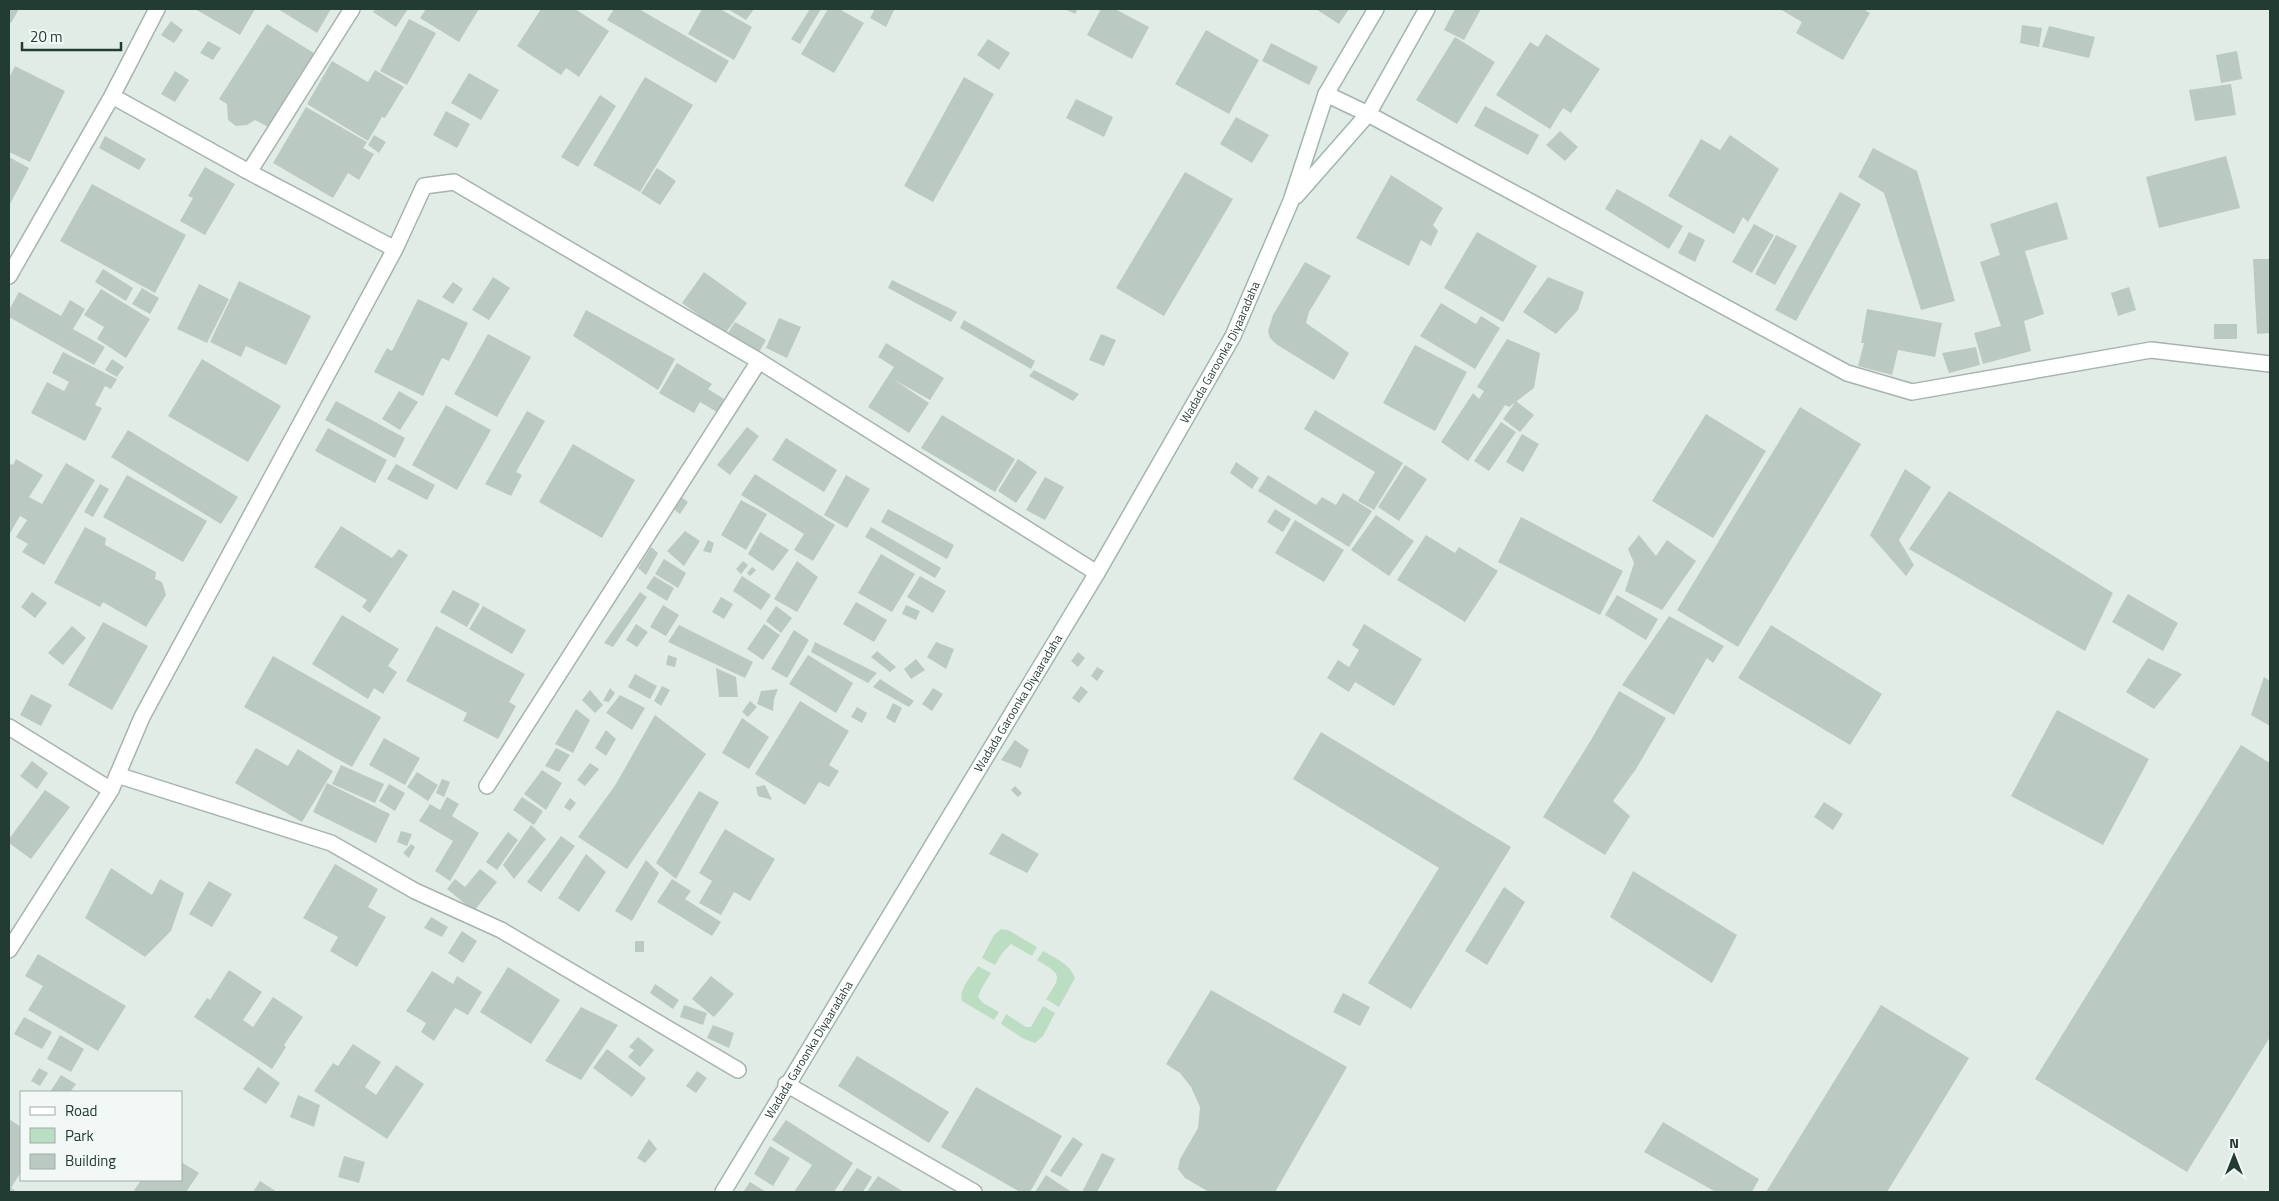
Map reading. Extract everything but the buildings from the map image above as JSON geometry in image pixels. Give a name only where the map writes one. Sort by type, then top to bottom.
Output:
[{"type":"street","points":[[9,276],[112,96],[157,9]]},
{"type":"street","points":[[248,172],[352,9]]},
{"type":"street","name":"Wadada Garoonka Diyaaradaha","points":[[723,1192],[786,1084],[1097,573],[1233,336],[1291,201],[1326,94],[1376,9]]},
{"type":"street","name":"Wadada Garoonka Diyaaradaha","points":[[1291,201],[1368,114],[1427,9]]},
{"type":"street","points":[[1326,94],[1368,114],[1847,374],[1912,392],[2151,350],[2270,364]]},
{"type":"street","points":[[112,96],[248,172],[394,249]]},
{"type":"street","points":[[9,950],[111,790],[142,717],[394,249],[424,186],[454,182],[759,362],[1097,573]]},
{"type":"street","points":[[487,786],[759,362]]},
{"type":"street","points":[[9,727],[111,790]]},
{"type":"street","points":[[117,776],[331,843],[415,891],[501,930],[738,1070]]},
{"type":"street","points":[[786,1084],[974,1192]]},
{"type":"green space","points":[[1001,929],[1008,930],[1037,947],[1032,956],[1011,944],[1003,952],[995,965],[982,958],[994,935]]},
{"type":"green space","points":[[1043,951],[1066,965],[1075,978],[1059,1007],[1046,999],[1055,985],[1057,976],[1051,969],[1037,960]]},
{"type":"green space","points":[[978,966],[991,973],[978,997],[983,1003],[999,1012],[994,1020],[962,1001],[961,997],[964,987]]},
{"type":"green space","points":[[1043,1006],[1055,1013],[1043,1036],[1035,1043],[1024,1039],[1001,1024],[1006,1014],[1026,1027],[1031,1027]]}]
